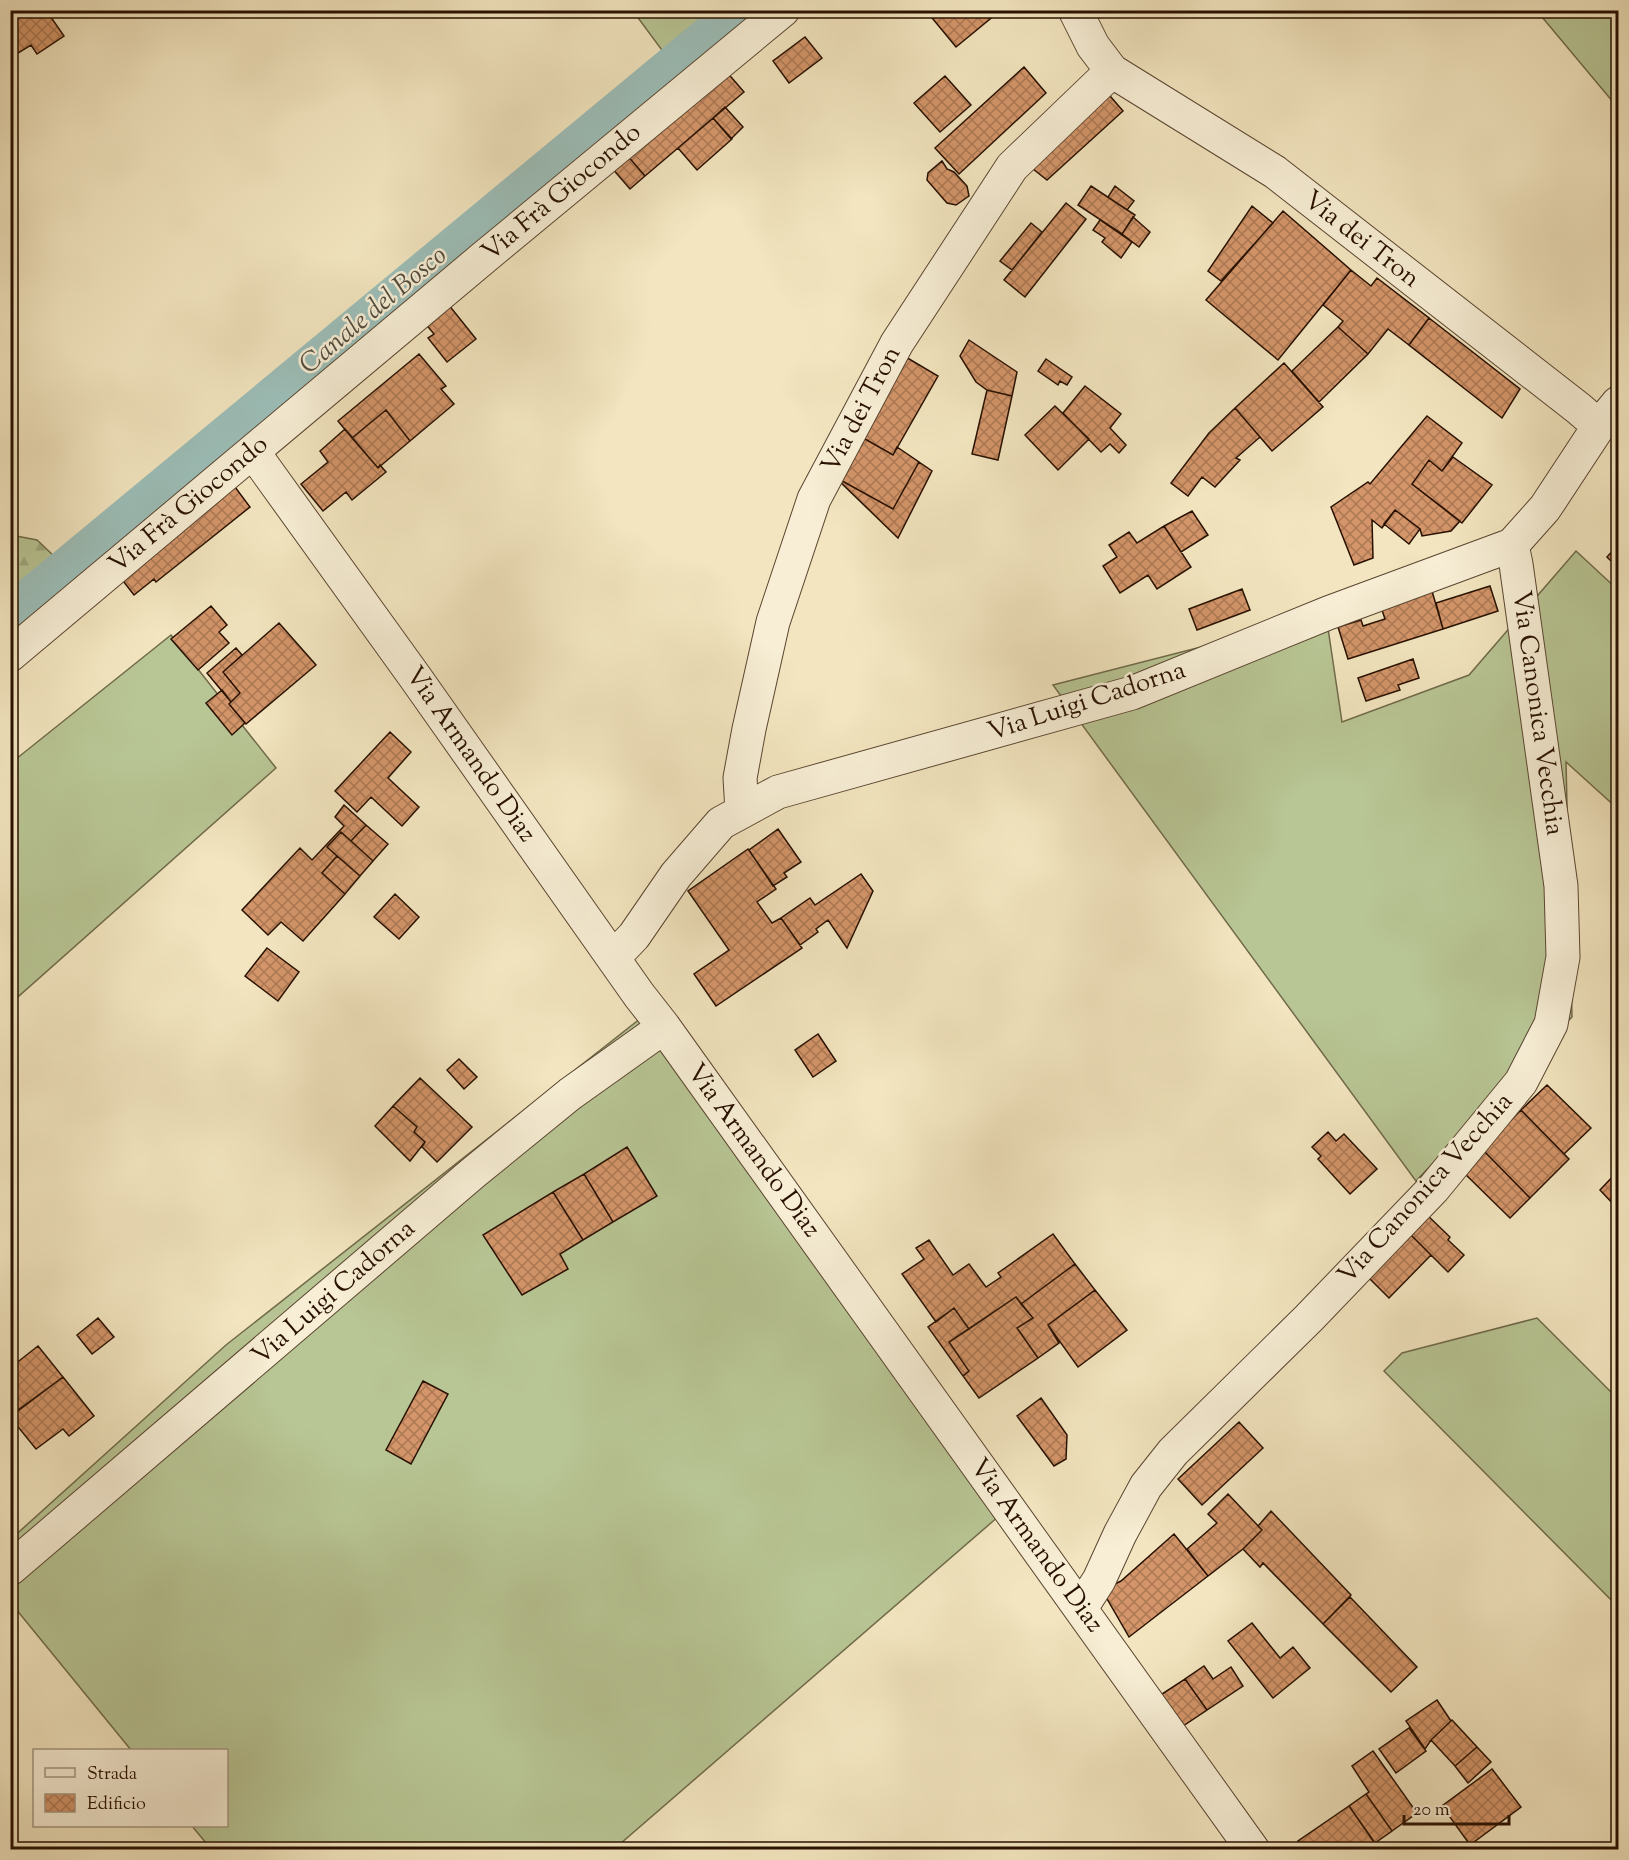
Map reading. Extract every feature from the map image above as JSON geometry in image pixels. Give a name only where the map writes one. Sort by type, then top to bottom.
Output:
[{"type":"street","name":"Via Frà Giocondo","points":[[10,655],[783,10]]},
{"type":"street","name":"Via dei Tron","points":[[1075,10],[1093,46],[1112,71],[1275,172],[1612,415]]},
{"type":"street","name":"Via dei Tron","points":[[742,812],[740,778],[773,622],[814,499],[897,343],[1012,166],[1112,71]]},
{"type":"street","name":"Via Luigi Cadorna","points":[[614,958],[634,936],[676,875],[721,823],[778,792],[1131,693],[1328,613],[1512,546],[1545,508],[1612,415]]},
{"type":"street","name":"Via Armando Diaz","points":[[253,452],[639,995],[1254,1850]]},
{"type":"street","name":"Via Canonica Vecchia","points":[[1081,1608],[1100,1580],[1120,1534],[1146,1486],[1173,1452],[1310,1318],[1434,1188],[1521,1082],[1551,1024],[1563,957],[1561,886],[1512,546]]},
{"type":"street","name":"Via Luigi Cadorna","points":[[10,1569],[473,1173],[570,1094],[664,1027]]},
{"type":"green space","points":[[633,11],[715,11],[664,53]]},
{"type":"green space","points":[[1537,11],[1618,11],[1618,108]]},
{"type":"green space","points":[[11,535],[37,540],[58,560],[11,600]]},
{"type":"green space","points":[[1576,551],[1618,590],[1618,809],[1566,762],[1572,1017],[1416,1181],[1053,685],[1326,615],[1342,722],[1469,675]]},
{"type":"green space","points":[[171,635],[276,768],[11,1003],[11,763]]},
{"type":"green space","points":[[641,1018],[999,1516],[613,1850],[211,1849],[193,1827],[228,1827],[228,1749],[130,1749],[11,1603],[10,1540],[226,1345]]},
{"type":"green space","points":[[1537,1318],[1618,1399],[1618,1607],[1384,1371],[1402,1353]]},
{"type":"building","points":[[22,10],[46,10],[64,36],[37,54],[31,45],[10,58],[10,18]]},
{"type":"building","points":[[931,10],[1001,10],[956,47],[928,13]]},
{"type":"building","points":[[805,37],[822,58],[789,83],[773,61]]},
{"type":"building","points":[[1024,67],[1046,93],[959,174],[935,148]]},
{"type":"building","points":[[725,70],[744,92],[645,176],[626,154]]},
{"type":"building","points":[[945,76],[971,105],[940,132],[914,103]]},
{"type":"building","points":[[1104,89],[1123,111],[1047,180],[1023,161]]},
{"type":"building","points":[[725,107],[743,127],[731,139],[713,118]]},
{"type":"building","points":[[713,118],[732,139],[697,170],[678,148]]},
{"type":"building","points":[[626,154],[645,176],[630,189],[611,167]]},
{"type":"building","points":[[942,161],[947,169],[954,172],[967,186],[969,196],[956,205],[947,203],[927,180],[928,173]]},
{"type":"building","points":[[1091,186],[1135,215],[1122,234],[1078,205]]},
{"type":"building","points":[[1115,186],[1134,201],[1127,210],[1108,197]]},
{"type":"building","points":[[1066,203],[1086,219],[1025,297],[1004,280]]},
{"type":"building","points":[[1252,206],[1273,223],[1221,281],[1208,271]]},
{"type":"building","points":[[1283,211],[1351,270],[1278,360],[1206,300]]},
{"type":"building","points":[[1133,217],[1150,232],[1139,247],[1122,234]]},
{"type":"building","points":[[1100,220],[1132,242],[1121,258],[1102,242],[1105,238],[1093,230]]},
{"type":"building","points":[[1031,223],[1042,232],[1012,270],[1000,261]]},
{"type":"building","points":[[1351,270],[1371,286],[1377,278],[1429,318],[1409,345],[1388,329],[1368,354],[1338,327],[1343,321],[1323,305]]},
{"type":"building","points":[[448,304],[476,339],[447,362],[428,338],[434,334],[425,323]]},
{"type":"building","points":[[1429,318],[1520,389],[1502,418],[1409,345]]},
{"type":"building","points":[[1338,327],[1368,354],[1319,402],[1292,371]]},
{"type":"building","points":[[969,340],[1017,372],[1012,396],[987,390],[976,382],[960,356]]},
{"type":"building","points":[[899,353],[938,376],[893,455],[858,435]]},
{"type":"building","points":[[419,354],[446,386],[441,389],[454,404],[410,441],[386,410],[352,438],[338,421]]},
{"type":"building","points":[[1046,359],[1072,377],[1067,385],[1060,381],[1058,385],[1038,371]]},
{"type":"building","points":[[1284,363],[1323,407],[1272,451],[1235,408]]},
{"type":"building","points":[[1085,386],[1121,414],[1110,428],[1126,445],[1119,453],[1110,444],[1101,452],[1063,413]]},
{"type":"building","points":[[987,390],[1012,396],[998,460],[972,454]]},
{"type":"building","points":[[1055,406],[1089,439],[1058,470],[1025,435]]},
{"type":"building","points":[[1235,408],[1260,437],[1236,458],[1240,460],[1215,487],[1202,477],[1188,496],[1171,483],[1209,433]]},
{"type":"building","points":[[386,410],[410,441],[378,468],[352,438]]},
{"type":"building","points":[[1427,416],[1462,443],[1442,471],[1429,460],[1412,484],[1460,521],[1451,531],[1422,536],[1420,529],[1395,510],[1382,528],[1372,520],[1373,558],[1354,565],[1331,507],[1368,482],[1370,484]]},
{"type":"building","points":[[345,429],[378,468],[380,465],[386,472],[352,500],[346,492],[323,511],[301,484],[328,462],[320,451]]},
{"type":"building","points":[[858,435],[893,455],[897,447],[919,462],[893,509],[835,477]]},
{"type":"building","points":[[1453,457],[1492,485],[1462,523],[1412,484],[1429,460],[1442,471]]},
{"type":"building","points":[[919,462],[932,471],[898,538],[835,477],[893,509]]},
{"type":"building","points":[[235,487],[250,507],[156,582],[154,579],[134,595],[116,572]]},
{"type":"building","points":[[1395,510],[1420,529],[1409,544],[1384,524]]},
{"type":"building","points":[[1192,511],[1208,535],[1181,552],[1164,526]]},
{"type":"building","points":[[1164,526],[1191,567],[1157,589],[1148,575],[1120,593],[1103,566],[1117,557],[1109,545],[1129,532],[1137,543]]},
{"type":"building","points":[[1618,545],[1618,568],[1607,557]]},
{"type":"building","points":[[1490,586],[1498,611],[1443,629],[1436,603]]},
{"type":"building","points":[[1242,589],[1250,610],[1197,630],[1189,609]]},
{"type":"building","points":[[1432,591],[1443,629],[1348,659],[1338,627],[1361,620],[1363,626],[1385,619],[1381,607]]},
{"type":"building","points":[[211,606],[227,625],[219,632],[229,643],[198,670],[171,639]]},
{"type":"building","points":[[279,623],[316,665],[246,724],[229,704],[240,693],[223,672]]},
{"type":"building","points":[[236,648],[242,655],[223,672],[240,693],[231,702],[207,673]]},
{"type":"building","points":[[1413,659],[1419,678],[1398,685],[1400,690],[1366,701],[1358,678]]},
{"type":"building","points":[[222,690],[231,702],[229,704],[245,723],[232,735],[206,703]]},
{"type":"building","points":[[390,732],[411,752],[388,778],[419,807],[402,826],[371,797],[357,812],[335,791]]},
{"type":"building","points":[[344,805],[366,825],[351,841],[341,832],[327,847],[337,856],[322,873],[345,894],[303,941],[281,922],[268,935],[242,910],[300,848],[312,860],[344,826],[335,817]]},
{"type":"building","points":[[366,825],[388,844],[373,861],[351,841]]},
{"type":"building","points":[[778,829],[801,862],[784,873],[787,877],[773,886],[749,850]]},
{"type":"building","points":[[341,832],[373,861],[360,876],[327,847]]},
{"type":"building","points":[[748,849],[776,889],[757,902],[772,923],[781,918],[802,948],[716,1006],[694,974],[729,950],[688,891]]},
{"type":"building","points":[[337,856],[360,876],[345,894],[322,873]]},
{"type":"building","points":[[861,874],[873,891],[847,948],[828,920],[816,929],[818,932],[800,945],[781,918],[810,898],[815,905]]},
{"type":"building","points":[[395,894],[419,917],[399,939],[374,917]]},
{"type":"building","points":[[267,948],[299,972],[278,1001],[245,976]]},
{"type":"building","points":[[818,1034],[836,1061],[813,1077],[795,1050]]},
{"type":"building","points":[[459,1059],[477,1077],[464,1089],[447,1070]]},
{"type":"building","points":[[420,1078],[472,1127],[437,1162],[422,1147],[425,1142],[414,1132],[417,1127],[393,1106]]},
{"type":"building","points":[[1547,1085],[1591,1128],[1564,1154],[1521,1110]]},
{"type":"building","points":[[393,1106],[417,1127],[414,1132],[425,1142],[410,1161],[375,1126]]},
{"type":"building","points":[[1521,1110],[1569,1159],[1530,1198],[1482,1149]]},
{"type":"building","points":[[1328,1132],[1336,1141],[1344,1134],[1377,1169],[1350,1194],[1318,1159],[1321,1156],[1312,1147]]},
{"type":"building","points":[[627,1147],[657,1196],[613,1222],[584,1174]]},
{"type":"building","points":[[1482,1149],[1530,1198],[1510,1218],[1461,1170]]},
{"type":"building","points":[[1618,1171],[1618,1209],[1600,1190]]},
{"type":"building","points":[[584,1174],[613,1222],[583,1240],[553,1192]]},
{"type":"building","points":[[553,1192],[583,1240],[560,1254],[568,1269],[522,1295],[483,1235]]},
{"type":"building","points":[[1425,1213],[1450,1237],[1448,1240],[1464,1255],[1448,1272],[1407,1231]]},
{"type":"building","points":[[1407,1231],[1431,1255],[1389,1298],[1365,1274]]},
{"type":"building","points":[[1053,1234],[1075,1264],[1021,1304],[1016,1297],[969,1329],[954,1308],[936,1322],[902,1274],[924,1259],[916,1248],[929,1240],[953,1275],[969,1264],[986,1287],[1001,1277],[998,1273]]},
{"type":"building","points":[[1075,1264],[1095,1290],[1048,1325],[1059,1343],[1038,1358],[1017,1328],[1033,1318],[1021,1304]]},
{"type":"building","points":[[1095,1290],[1127,1330],[1078,1367],[1048,1325]]},
{"type":"building","points":[[1016,1297],[1033,1318],[1017,1328],[1038,1358],[979,1398],[963,1376],[969,1371],[949,1342]]},
{"type":"building","points":[[954,1308],[969,1329],[949,1342],[969,1371],[963,1376],[928,1327]]},
{"type":"building","points":[[98,1318],[114,1337],[92,1354],[77,1335]]},
{"type":"building","points":[[38,1346],[63,1377],[18,1410],[10,1401],[10,1368]]},
{"type":"building","points":[[63,1377],[94,1416],[69,1436],[63,1429],[36,1449],[10,1417]]},
{"type":"building","points":[[423,1381],[448,1394],[411,1464],[386,1450]]},
{"type":"building","points":[[1041,1398],[1067,1435],[1066,1459],[1054,1466],[1017,1416]]},
{"type":"building","points":[[1239,1422],[1263,1448],[1202,1505],[1178,1479]]},
{"type":"building","points":[[1228,1494],[1262,1530],[1243,1549],[1208,1576],[1187,1549],[1217,1523],[1208,1514]]},
{"type":"building","points":[[1271,1511],[1351,1595],[1323,1624],[1263,1563],[1260,1567],[1243,1549],[1262,1530],[1258,1526]]},
{"type":"building","points":[[1174,1534],[1208,1576],[1129,1637],[1102,1590],[1121,1581]]},
{"type":"building","points":[[1350,1597],[1417,1667],[1391,1692],[1323,1624]]},
{"type":"building","points":[[1252,1623],[1280,1658],[1293,1647],[1310,1668],[1273,1698],[1228,1641]]},
{"type":"building","points":[[1204,1666],[1213,1679],[1231,1667],[1243,1686],[1207,1710],[1185,1679]]},
{"type":"building","points":[[1185,1679],[1207,1710],[1180,1728],[1159,1696]]},
{"type":"building","points":[[1437,1700],[1451,1721],[1425,1749],[1406,1721]]},
{"type":"building","points":[[1452,1720],[1477,1747],[1455,1766],[1431,1740]]},
{"type":"building","points":[[1409,1728],[1426,1751],[1396,1773],[1379,1749]]},
{"type":"building","points":[[1477,1747],[1491,1762],[1468,1783],[1455,1766]]},
{"type":"building","points":[[1373,1751],[1417,1813],[1392,1831],[1366,1794],[1369,1792],[1352,1766]]},
{"type":"building","points":[[1492,1769],[1521,1807],[1470,1845],[1442,1806]]},
{"type":"building","points":[[1366,1794],[1392,1831],[1375,1843],[1349,1806]]},
{"type":"building","points":[[1349,1806],[1376,1845],[1370,1850],[1304,1850],[1298,1841]]},
{"type":"waterway","name":"Canale del Bosco","points":[[10,612],[737,10]]}]
